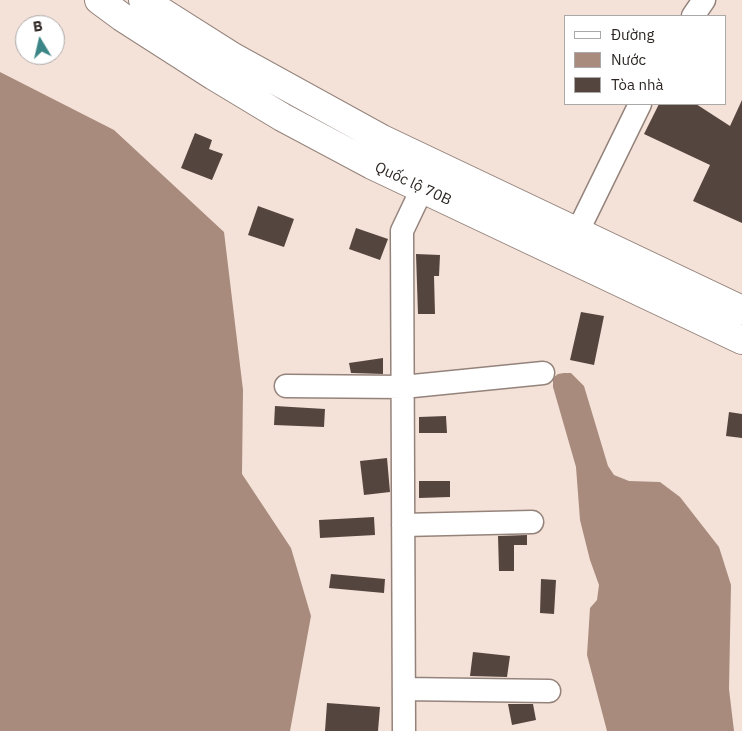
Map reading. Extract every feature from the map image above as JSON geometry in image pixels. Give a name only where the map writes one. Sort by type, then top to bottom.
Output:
[{"type":"main road","name":"Quốc lộ 70B","points":[[98,0],[214,76],[274,112],[372,165],[742,340]]},
{"type":"main road","name":"Quốc lộ 70B","points":[[143,0],[233,57],[382,139],[586,236],[740,305]]},
{"type":"main road","points":[[573,260],[586,236]]},
{"type":"street","points":[[694,15],[704,0]]},
{"type":"street","points":[[586,236],[640,105]]},
{"type":"street","points":[[404,731],[402,231],[422,188]]},
{"type":"street","points":[[286,386],[403,387],[543,373]]},
{"type":"street","points":[[403,525],[532,522]]},
{"type":"street","points":[[404,689],[549,691]]},
{"type":"water","points":[[0,72],[114,130],[224,232],[243,390],[242,474],[291,548],[311,616],[290,731],[0,731]]},
{"type":"water","points":[[571,373],[584,386],[608,466],[614,475],[629,481],[660,482],[680,497],[719,547],[731,585],[729,689],[734,731],[607,731],[587,655],[590,608],[597,600],[599,585],[590,560],[580,520],[576,467],[553,387],[553,378],[558,374]]},
{"type":"building","points":[[742,100],[742,223],[693,201],[710,165],[644,134],[658,105],[698,105],[730,126]]},
{"type":"building","points":[[195,133],[212,140],[209,149],[223,154],[212,180],[181,168]]},
{"type":"building","points":[[258,206],[294,219],[284,247],[248,235]]},
{"type":"building","points":[[356,228],[388,239],[380,260],[349,249]]},
{"type":"building","points":[[416,254],[440,255],[439,276],[434,276],[435,314],[418,314]]},
{"type":"building","points":[[581,312],[604,316],[594,365],[570,360]]},
{"type":"building","points":[[383,358],[383,374],[351,373],[349,363]]},
{"type":"building","points":[[275,406],[325,409],[324,427],[274,425]]},
{"type":"building","points":[[729,412],[742,414],[742,438],[726,436]]},
{"type":"building","points":[[446,416],[447,433],[419,433],[419,417]]},
{"type":"building","points":[[387,458],[390,492],[364,495],[360,461]]},
{"type":"building","points":[[419,481],[450,481],[450,497],[419,498]]},
{"type":"building","points":[[374,517],[375,535],[320,538],[319,520]]},
{"type":"building","points":[[527,535],[527,545],[514,545],[514,571],[499,571],[498,536]]},
{"type":"building","points":[[331,574],[385,579],[384,593],[329,588]]},
{"type":"building","points":[[541,579],[556,580],[554,614],[540,613]]},
{"type":"building","points":[[473,652],[510,656],[507,677],[470,676]]},
{"type":"building","points":[[327,703],[380,707],[378,731],[325,731]]},
{"type":"building","points":[[508,704],[533,704],[536,720],[512,725]]}]
